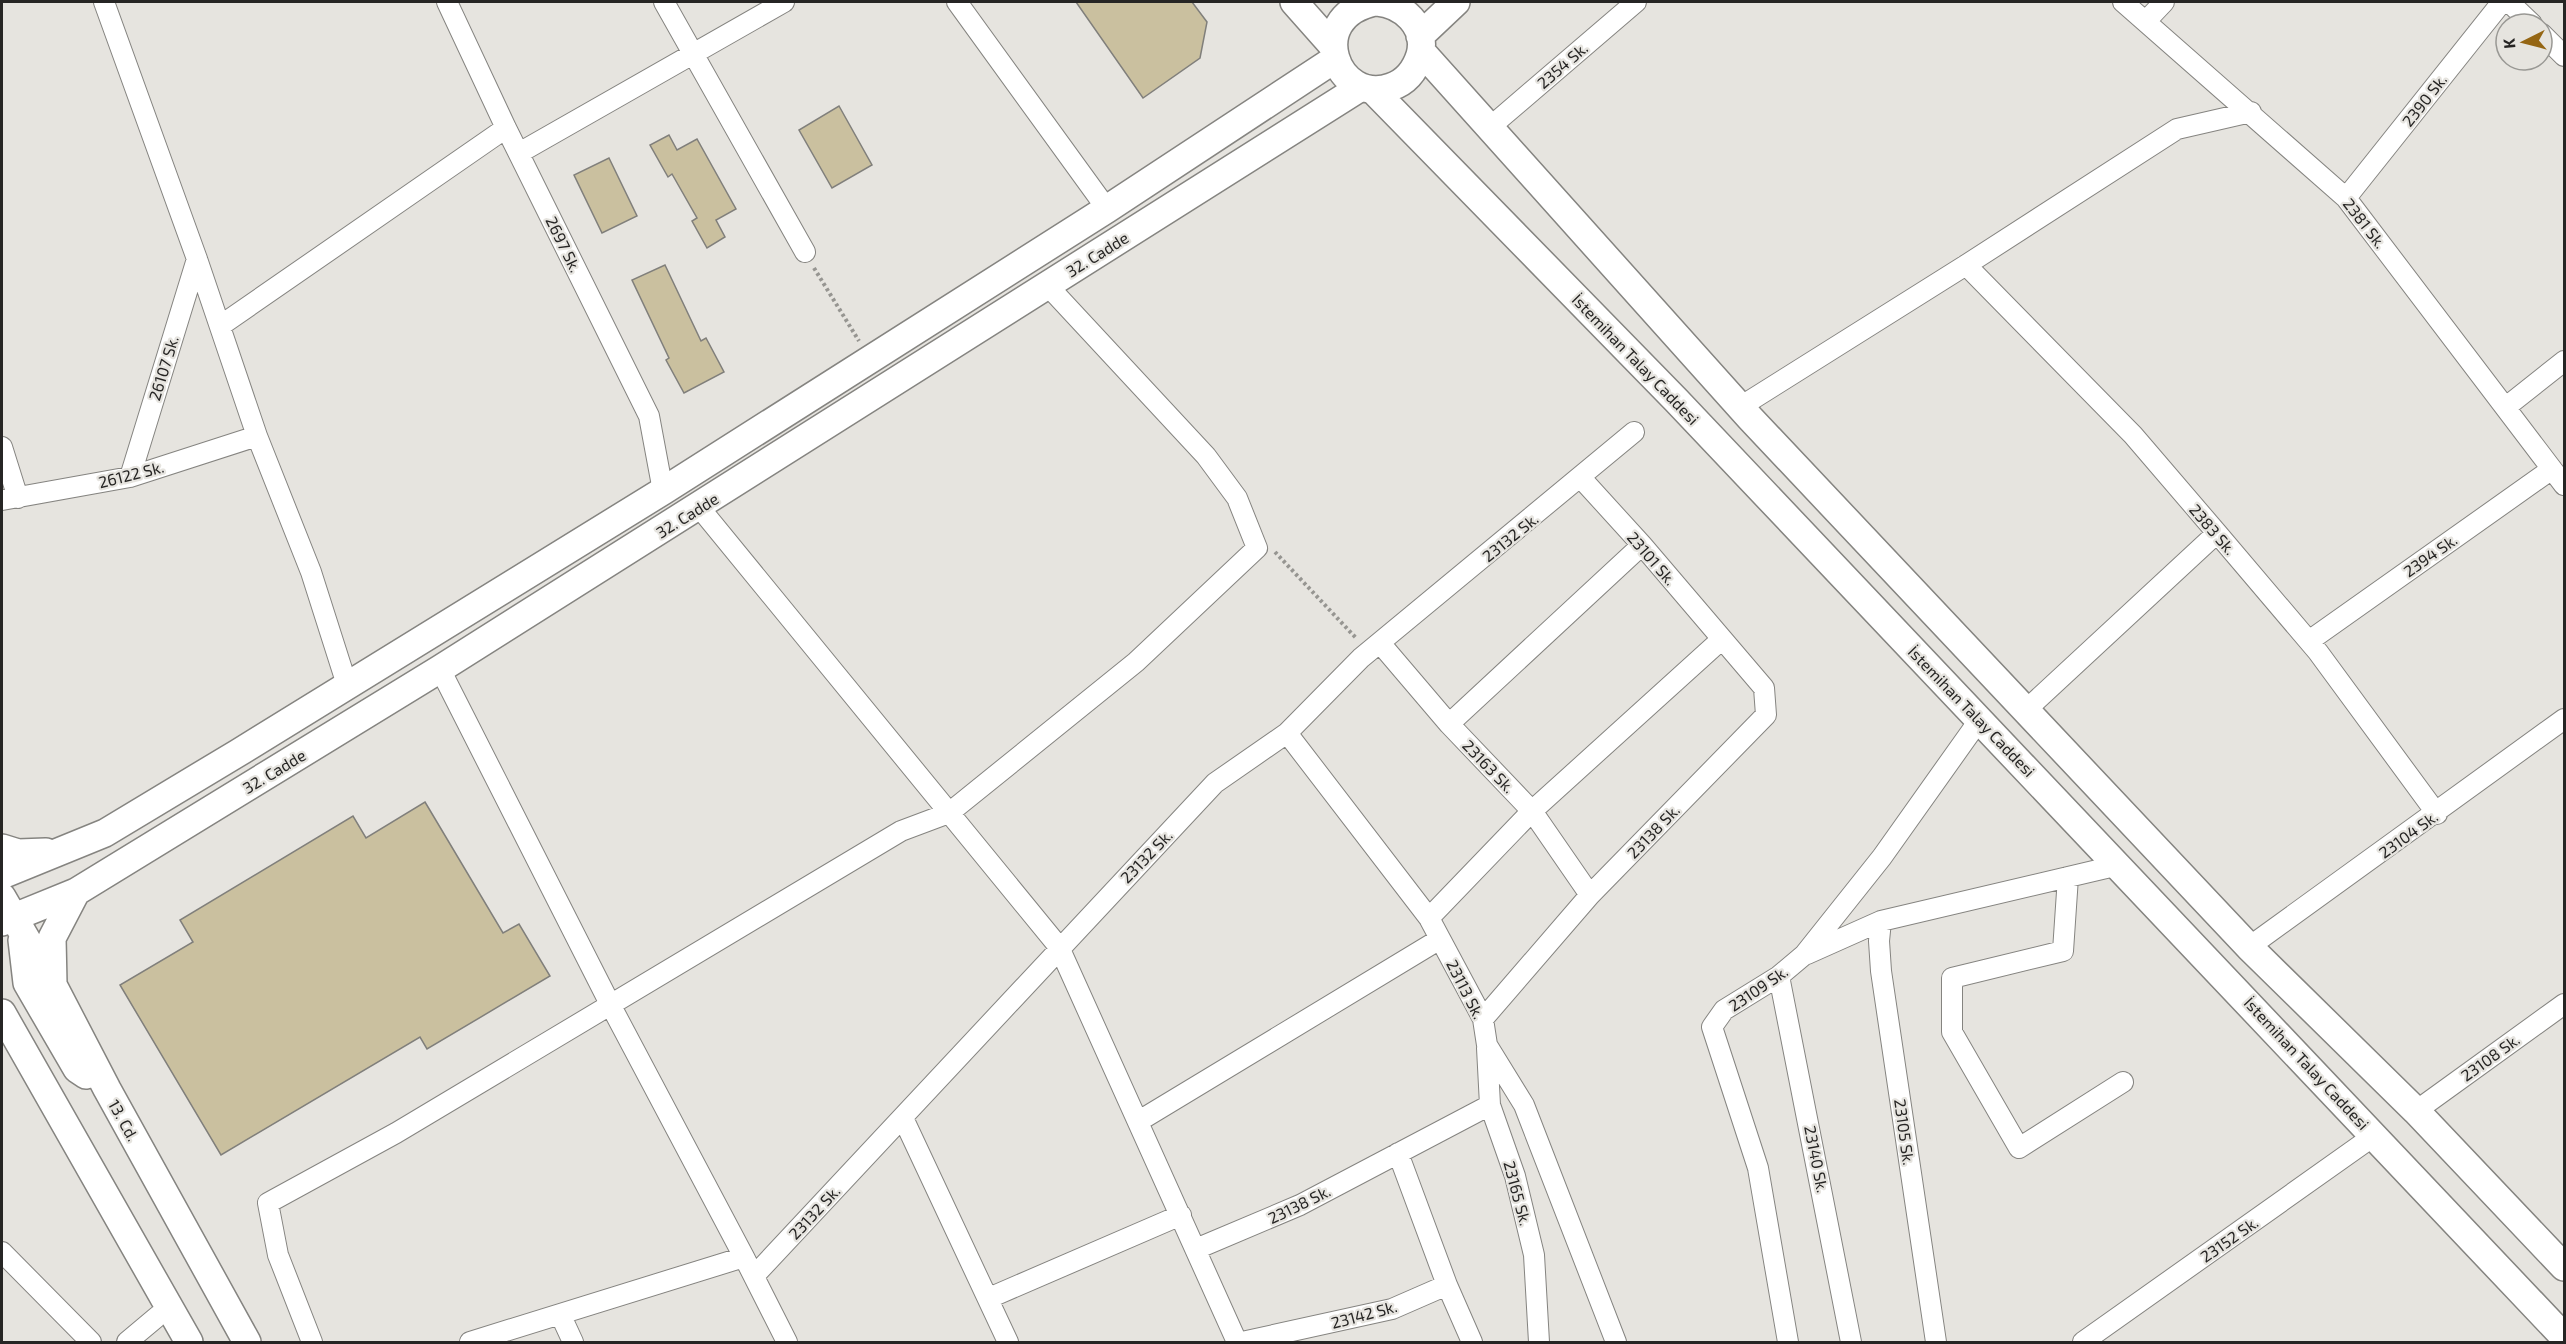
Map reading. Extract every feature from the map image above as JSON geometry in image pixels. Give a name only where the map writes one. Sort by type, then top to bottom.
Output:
[{"type":"main road","points":[[1293,2],[1334,52],[1341,70],[1349,80],[1367,88],[1386,89],[1399,84],[1409,76],[1416,66],[1421,43],[1456,2]]},
{"type":"main road","points":[[1334,52],[1340,21],[1360,5],[1383,2],[1404,10],[1414,21],[1421,43],[1489,128],[1740,407],[2249,947],[2416,1111],[2565,1267]]},
{"type":"main road","name":"32. Cadde","points":[[6,895],[56,852],[105,833],[663,491],[870,360],[1107,209],[1334,52]]},
{"type":"main road","name":"32. Cadde","points":[[6,895],[76,892],[440,669],[1367,88]]},
{"type":"main road","name":"İstemihan Talay Caddesi","points":[[1367,88],[1657,380],[2565,1337]]},
{"type":"main road","points":[[105,833],[76,859],[6,895],[27,983],[77,1069],[107,1089]]},
{"type":"main road","points":[[53,985],[52,938],[76,892]]},
{"type":"main road","name":"13. Cd.","points":[[6,895],[107,1089],[247,1342]]},
{"type":"main road","points":[[2,1013],[189,1342]]},
{"type":"street","points":[[105,2],[197,259],[257,436],[310,573],[347,685]]},
{"type":"street","name":"2697 Sk.","points":[[447,2],[506,128],[649,416],[663,491]]},
{"type":"street","points":[[664,2],[805,252]]},
{"type":"street","points":[[519,153],[784,2]]},
{"type":"street","points":[[957,2],[1107,209]]},
{"type":"street","name":"2354 Sk.","points":[[1489,128],[1636,2]]},
{"type":"street","name":"2381 Sk.","points":[[2123,2],[2251,112],[2346,198],[2565,485]]},
{"type":"street","points":[[2146,21],[2164,2]]},
{"type":"street","name":"2390 Sk.","points":[[2346,198],[2502,2]]},
{"type":"street","points":[[2554,45],[2565,56]]},
{"type":"street","points":[[1740,407],[2178,129],[2251,112]]},
{"type":"street","points":[[220,326],[506,128]]},
{"type":"street","name":"26107 Sk.","points":[[130,477],[197,259]]},
{"type":"street","name":"2383 Sk.","points":[[1966,265],[2133,435],[2309,641],[2437,814]]},
{"type":"street","points":[[312,1342],[278,1255],[268,1203],[396,1133],[901,831],[949,813],[1136,663],[1257,548],[1237,498],[1206,456],[1048,286]]},
{"type":"street","points":[[2506,407],[2565,361]]},
{"type":"street","name":"23132 Sk.","points":[[753,1276],[1215,783],[1287,734],[1374,647],[1634,432]]},
{"type":"street","name":"26122 Sk.","points":[[10,499],[130,477],[257,436]]},
{"type":"street","points":[[2,447],[10,499]]},
{"type":"street","name":"2394 Sk.","points":[[2309,641],[2552,469]]},
{"type":"street","name":"23101 Sk.","points":[[1581,478],[1722,639]]},
{"type":"street","points":[[699,507],[1059,947],[1237,1342]]},
{"type":"street","points":[[2026,710],[2217,533]]},
{"type":"street","points":[[1449,724],[1642,545]]},
{"type":"street","points":[[1429,918],[1532,811],[1722,639]]},
{"type":"street","name":"23138 Sk.","points":[[1483,1019],[1590,894],[1766,715],[1764,688],[1722,639]]},
{"type":"street","name":"23163 Sk.","points":[[1374,647],[1532,811],[1590,894]]},
{"type":"street","points":[[440,669],[611,1006],[744,1257],[786,1342]]},
{"type":"street","name":"23109 Sk.","points":[[1788,1342],[1758,1168],[1712,1027],[1724,1010],[1779,976],[1804,955],[1882,857],[1980,719]]},
{"type":"street","name":"23104 Sk.","points":[[2249,947],[2437,814],[2565,719]]},
{"type":"street","name":"23113 Sk.","points":[[1287,734],[1429,918],[1483,1019],[1487,1045],[1524,1105],[1616,1342]]},
{"type":"street","points":[[1804,955],[1881,921],[2119,865]]},
{"type":"street","points":[[2068,877],[2063,951],[1952,978],[1952,1032],[2019,1148],[2123,1082]]},
{"type":"street","name":"23105 Sk.","points":[[1881,921],[1879,941],[1881,971],[1936,1342]]},
{"type":"street","points":[[1139,1121],[1440,939]]},
{"type":"street","name":"23140 Sk.","points":[[1779,976],[1851,1342]]},
{"type":"street","name":"23108 Sk.","points":[[2416,1111],[2565,1004]]},
{"type":"street","name":"23165 Sk.","points":[[1487,1045],[1490,1105],[1515,1176],[1534,1255],[1539,1342]]},
{"type":"street","name":"23138 Sk.","points":[[1196,1249],[1300,1205],[1490,1105]]},
{"type":"street","points":[[903,1118],[1008,1342]]},
{"type":"street","name":"23152 Sk.","points":[[2083,1342],[2375,1135]]},
{"type":"street","points":[[1398,1153],[1447,1285],[1472,1342]]},
{"type":"street","points":[[989,1298],[1181,1215]]},
{"type":"street","points":[[2,1253],[92,1342]]},
{"type":"street","points":[[470,1342],[561,1316],[744,1257]]},
{"type":"street","name":"23142 Sk.","points":[[1242,1342],[1392,1309],[1447,1285]]},
{"type":"street","points":[[127,1342],[158,1316],[170,1310]]},
{"type":"street","points":[[561,1316],[573,1342]]},
{"type":"path","points":[[805,252],[870,360]]},
{"type":"path","points":[[1270,548],[1374,647]]},
{"type":"building","points":[[1076,2],[1192,2],[1207,22],[1200,58],[1143,98]]},
{"type":"building","points":[[839,106],[872,165],[832,188],[799,130]]},
{"type":"building","points":[[669,135],[677,150],[697,139],[736,209],[716,220],[725,237],[707,248],[692,221],[697,218],[672,174],[668,177],[650,145]]},
{"type":"building","points":[[609,158],[637,216],[602,233],[574,175]]},
{"type":"building","points":[[665,265],[701,341],[706,338],[724,372],[684,393],[666,360],[669,358],[632,280]]},
{"type":"building","points":[[425,802],[503,933],[519,924],[550,976],[427,1049],[420,1037],[221,1155],[120,985],[193,942],[180,920],[353,816],[366,838]]}]
